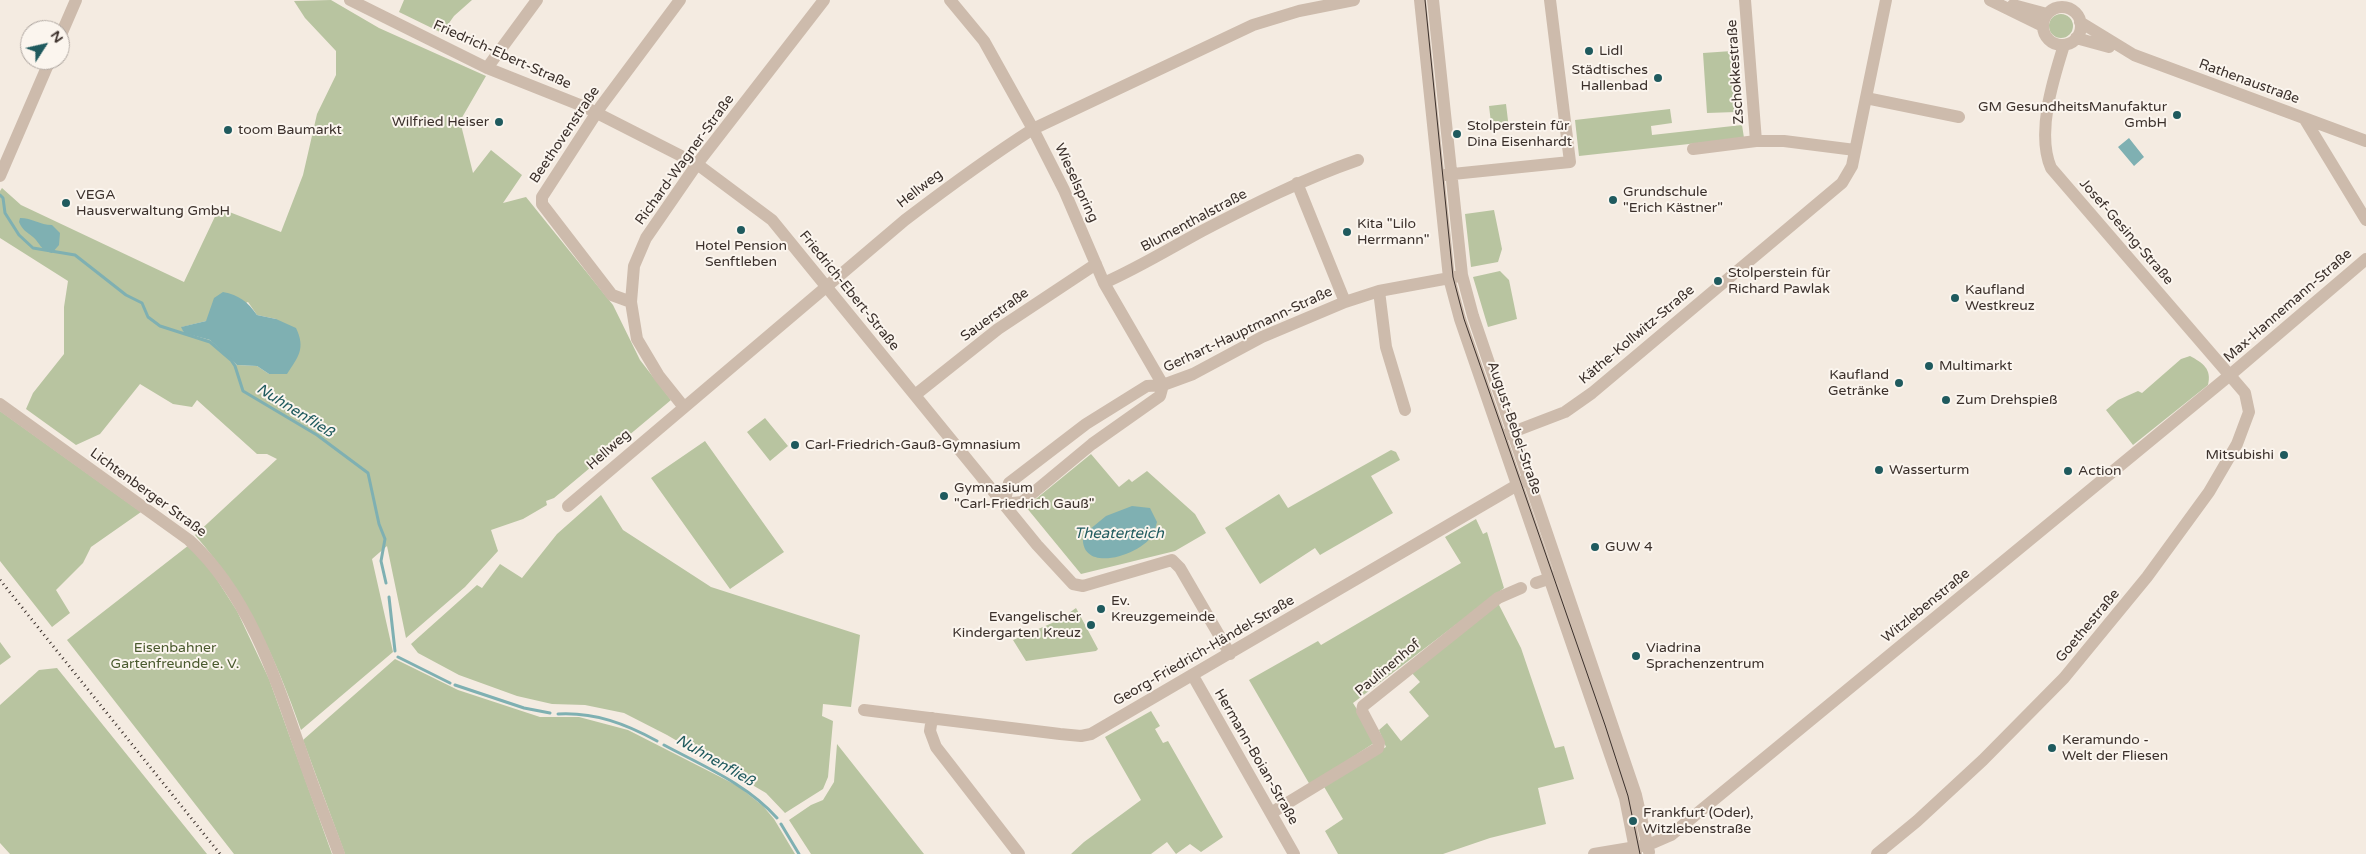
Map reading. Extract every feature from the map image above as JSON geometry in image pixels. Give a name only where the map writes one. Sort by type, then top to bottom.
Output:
[{"type":"street","points":[[67,20],[76,0]]},
{"type":"street","name":"Friedrich-Ebert-Straße","points":[[350,0],[487,68],[597,114],[697,164],[772,220],[1004,504],[1073,584],[1083,586],[1172,560],[1180,568],[1230,654]]},
{"type":"street","points":[[487,68],[536,0]]},
{"type":"street","name":"Beethovenstraße","points":[[631,302],[612,296],[542,204],[542,197],[601,106],[680,0]]},
{"type":"street","name":"Richard-Wagner-Straße","points":[[683,406],[659,376],[637,339],[631,302],[634,266],[646,238],[697,164],[824,0]]},
{"type":"street","name":"Wieselspring","points":[[950,0],[984,41],[1033,129],[1064,190],[1104,283],[1163,385]]},
{"type":"street","name":"Hellweg","points":[[568,506],[683,406],[948,186],[1033,129],[1253,25],[1306,10],[1354,0]]},
{"type":"street","name":"August-Bebel-Straße","points":[[1420,0],[1448,278],[1460,319],[1501,437],[1523,481]]},
{"type":"street","name":"August-Bebel-Straße","points":[[1433,0],[1462,275],[1473,316],[1513,432],[1523,481],[1642,850]]},
{"type":"street","points":[[1438,175],[1570,162],[1561,105],[1550,0]]},
{"type":"street","name":"Zschokkestraße","points":[[1745,0],[1756,141]]},
{"type":"street","name":"Käthe-Kollwitz-Straße","points":[[1501,437],[1565,412],[1592,393],[1842,183],[1852,166],[1886,0]]},
{"type":"street","points":[[1991,0],[2052,12],[2066,8],[2076,11],[2079,33],[2076,38],[2064,45],[2055,44],[2048,39],[2052,12]]},
{"type":"street","name":"Rathenaustraße","points":[[2076,11],[2122,49]]},
{"type":"street","name":"Rathenaustraße","points":[[2076,38],[2122,49],[2366,141]]},
{"type":"street","name":"Josef-Gesing-Straße","points":[[2048,39],[2051,55],[2051,90],[2045,149],[2051,168],[2230,376]]},
{"type":"street","name":"Josef-Gesing-Straße","points":[[2051,90],[2064,45]]},
{"type":"street","points":[[0,176],[46,70]]},
{"type":"street","points":[[1866,98],[1959,116]]},
{"type":"street","points":[[2304,118],[2366,220]]},
{"type":"street","points":[[1693,149],[1756,141],[1784,141],[1855,150]]},
{"type":"street","name":"Blumenthalstraße","points":[[1104,283],[1135,269],[1201,232],[1297,183],[1358,160]]},
{"type":"street","points":[[1297,183],[1345,302]]},
{"type":"street","name":"Max-Hannemann-Straße","points":[[2230,376],[2366,259]]},
{"type":"street","name":"Sauerstraße","points":[[915,395],[998,329],[1096,264]]},
{"type":"street","name":"Gerhart-Hauptmann-Straße","points":[[1163,385],[1160,396],[1092,444],[1022,502],[1004,504],[1009,484],[1079,430],[1120,401],[1147,386],[1163,385],[1211,366],[1262,337],[1345,302],[1380,291],[1462,275]]},
{"type":"street","points":[[1380,291],[1386,347],[1405,410]]},
{"type":"street","name":"Witzlebenstraße","points":[[1594,854],[1642,850],[1671,835],[2230,376]]},
{"type":"street","name":"Goethestraße","points":[[1877,854],[1917,821],[1983,760],[2064,678],[2147,577],[2209,492],[2237,444],[2249,412],[2245,393],[2230,376]]},
{"type":"street","name":"Lichtenberger Straße","points":[[0,404],[203,552],[244,612],[275,676],[339,854]]},
{"type":"street","name":"Georg-Friedrich-Händel-Straße","points":[[864,710],[1081,736],[1099,730],[1523,481]]},
{"type":"street","points":[[1536,583],[1555,576]]},
{"type":"street","name":"Paulinenhof","points":[[1270,813],[1378,748],[1379,743],[1362,711],[1363,706],[1498,598],[1521,588]]},
{"type":"street","name":"Hermann-Boian-Straße","points":[[1192,676],[1294,854]]},
{"type":"street","points":[[932,718],[930,731],[936,747],[1019,854]]},
{"type":"green space","points":[[331,0],[379,28],[486,76],[460,121],[473,173],[491,150],[522,175],[503,203],[526,197],[613,305],[640,360],[671,400],[554,498],[546,501],[547,505],[523,519],[491,530],[498,551],[465,587],[406,638],[387,546],[372,559],[393,652],[301,730],[281,677],[258,627],[230,580],[195,535],[277,459],[267,454],[257,454],[197,400],[192,407],[173,404],[140,384],[100,434],[76,445],[26,409],[33,393],[64,354],[64,307],[68,281],[0,238],[0,191],[2,188],[21,205],[184,282],[219,208],[281,232],[303,175],[317,114],[336,75],[336,51],[305,18],[294,1]],"holes":[[[248,302],[257,315],[276,319],[269,374],[257,366],[237,365],[210,340],[184,333],[182,327],[206,321]]]},
{"type":"green space","points":[[404,0],[472,0],[454,16],[442,33],[399,12]]},
{"type":"green space","points":[[2061,14],[2069,18],[2073,26],[2069,34],[2061,38],[2053,34],[2049,26],[2053,18]]},
{"type":"green space","points":[[1732,51],[1736,112],[1707,113],[1703,53]]},
{"type":"green space","points":[[1506,104],[1509,129],[1492,131],[1489,106]]},
{"type":"green space","points":[[1670,109],[1672,123],[1651,126],[1652,135],[1742,125],[1744,138],[1579,156],[1575,120]]},
{"type":"green space","points":[[1494,210],[1502,249],[1498,262],[1471,267],[1465,214]]},
{"type":"green space","points":[[1500,271],[1509,280],[1517,319],[1488,327],[1473,277]]},
{"type":"green space","points":[[2190,356],[2205,367],[2209,375],[2208,385],[2133,445],[2106,410],[2118,400],[2138,391],[2142,393],[2181,359]]},
{"type":"green space","points":[[0,411],[141,512],[91,547],[83,563],[56,590],[70,613],[52,627],[0,561]]},
{"type":"green space","points":[[765,418],[788,446],[770,461],[747,432]]},
{"type":"green space","points":[[705,441],[784,552],[730,589],[651,478]]},
{"type":"green space","points":[[1391,450],[1396,452],[1400,460],[1371,476],[1393,513],[1320,555],[1315,548],[1260,584],[1225,528],[1279,494],[1288,508]]},
{"type":"green space","points":[[1091,454],[1119,487],[1129,479],[1132,482],[1147,471],[1195,514],[1206,533],[1175,551],[1081,574],[1026,507]]},
{"type":"green space","points":[[601,495],[623,530],[711,587],[860,635],[851,707],[823,704],[822,716],[833,721],[828,777],[823,789],[785,813],[766,793],[667,735],[624,713],[585,705],[552,704],[517,696],[459,675],[418,653],[411,644],[477,585],[482,588],[500,564],[522,578],[557,534]]},
{"type":"green space","points":[[1476,519],[1483,534],[1487,532],[1504,588],[1353,703],[1377,741],[1310,785],[1249,680],[1318,641],[1321,645],[1461,563],[1445,537]]},
{"type":"green space","name":"Eisenbahner Gartenfreunde e. V.","points":[[189,545],[214,575],[237,611],[269,679],[332,854],[234,854],[67,640]]},
{"type":"green space","points":[[1498,603],[1521,648],[1555,748],[1564,746],[1574,779],[1538,788],[1546,824],[1490,838],[1443,854],[1338,854],[1325,831],[1343,819],[1323,785],[1386,747],[1379,730],[1387,723],[1401,741],[1429,716],[1409,692],[1420,682],[1411,672]]},
{"type":"green space","points":[[1076,608],[1098,649],[1096,651],[1026,661],[1013,640],[1059,620]]},
{"type":"green space","points":[[0,642],[11,657],[0,665]]},
{"type":"green space","points":[[395,659],[458,690],[540,717],[579,717],[628,730],[738,786],[763,806],[774,819],[795,854],[345,854],[303,740]]},
{"type":"green space","points":[[57,668],[207,854],[10,854],[0,843],[0,705],[39,670]]},
{"type":"green space","points":[[1151,711],[1160,726],[1155,729],[1163,743],[1168,741],[1223,837],[1201,852],[1190,844],[1176,854],[1167,842],[1151,854],[1071,854],[1084,842],[1141,800],[1105,737]]},
{"type":"green space","points":[[837,744],[924,854],[811,854],[789,820],[811,805],[823,800],[834,782]]},
{"type":"water","points":[[2129,138],[2144,157],[2134,166],[2118,147]]},
{"type":"water","points":[[20,218],[52,225],[60,233],[59,245],[52,253],[45,250],[25,231],[19,222]]},
{"type":"water","points":[[223,292],[243,300],[257,315],[276,319],[296,328],[300,347],[297,358],[287,374],[269,374],[257,366],[237,365],[210,340],[184,333],[181,327],[206,321],[214,298]]},
{"type":"water","name":"Theaterteich","points":[[1132,506],[1150,508],[1157,522],[1154,533],[1148,541],[1126,554],[1113,558],[1101,558],[1091,555],[1084,548],[1083,535],[1106,516]]},
{"type":"waterway","name":"Nuhnenfließ","points":[[0,195],[3,198],[5,213],[19,235],[33,248],[75,255],[126,295],[142,303],[148,317],[160,326],[210,342],[231,360],[235,366],[243,391],[317,435],[368,473],[379,524],[385,539],[381,561],[386,583]]},
{"type":"waterway","name":"Nuhnenfließ","points":[[389,597],[395,651]]},
{"type":"waterway","name":"Nuhnenfließ","points":[[398,657],[450,683]]},
{"type":"waterway","name":"Nuhnenfließ","points":[[455,685],[524,708],[550,713]]},
{"type":"waterway","name":"Nuhnenfließ","points":[[558,714],[585,715],[610,720],[634,729],[657,741]]},
{"type":"waterway","name":"Nuhnenfließ","points":[[664,745],[738,785],[777,818]]},
{"type":"waterway","name":"Nuhnenfließ","points":[[781,824],[799,854]]},
{"type":"tram line","points":[[1425,0],[1453,277],[1464,319],[1605,725],[1628,796],[1640,854]]},
{"type":"railway","points":[[0,580],[220,854]]},
{"type":"place","name":"Lidl","points":[[1589,51]]},
{"type":"place","name":"Städtisches Hallenbad","points":[[1658,78]]},
{"type":"place","name":"GM GesundheitsManufaktur GmbH","points":[[2177,115]]},
{"type":"place","name":"Wilfried Heiser","points":[[499,122]]},
{"type":"place","name":"toom Baumarkt","points":[[228,130]]},
{"type":"place","name":"Stolperstein für Dina Eisenhardt","points":[[1457,134]]},
{"type":"place","name":"Grundschule \"Erich Kästner\"","points":[[1613,200]]},
{"type":"place","name":"VEGA Hausverwaltung GmbH","points":[[66,203]]},
{"type":"place","name":"Hotel Pension Senftleben","points":[[741,230]]},
{"type":"place","name":"Kita \"Lilo Herrmann\"","points":[[1347,232]]},
{"type":"place","name":"Stolperstein für Richard Pawlak","points":[[1718,281]]},
{"type":"place","name":"Kaufland Westkreuz","points":[[1955,298]]},
{"type":"place","name":"Multimarkt","points":[[1929,366]]},
{"type":"place","name":"Kaufland Getränke","points":[[1899,383]]},
{"type":"place","name":"Zum Drehspieß","points":[[1946,400]]},
{"type":"place","name":"Carl-Friedrich-Gauß-Gymnasium","points":[[795,445]]},
{"type":"place","name":"Mitsubishi","points":[[2284,455]]},
{"type":"place","name":"Wasserturm","points":[[1879,470]]},
{"type":"place","name":"Action","points":[[2068,471]]},
{"type":"place","name":"Gymnasium \"Carl-Friedrich Gauß\"","points":[[944,496]]},
{"type":"place","name":"GUW 4","points":[[1595,547]]},
{"type":"place","name":"Ev. Kreuzgemeinde","points":[[1101,609]]},
{"type":"place","name":"Evangelischer Kindergarten Kreuz","points":[[1091,625]]},
{"type":"place","name":"Viadrina Sprachenzentrum","points":[[1636,656]]},
{"type":"place","name":"Keramundo - Welt der Fliesen","points":[[2052,748]]},
{"type":"place","name":"Frankfurt (Oder), Witzlebenstraße","points":[[1633,821]]}]
